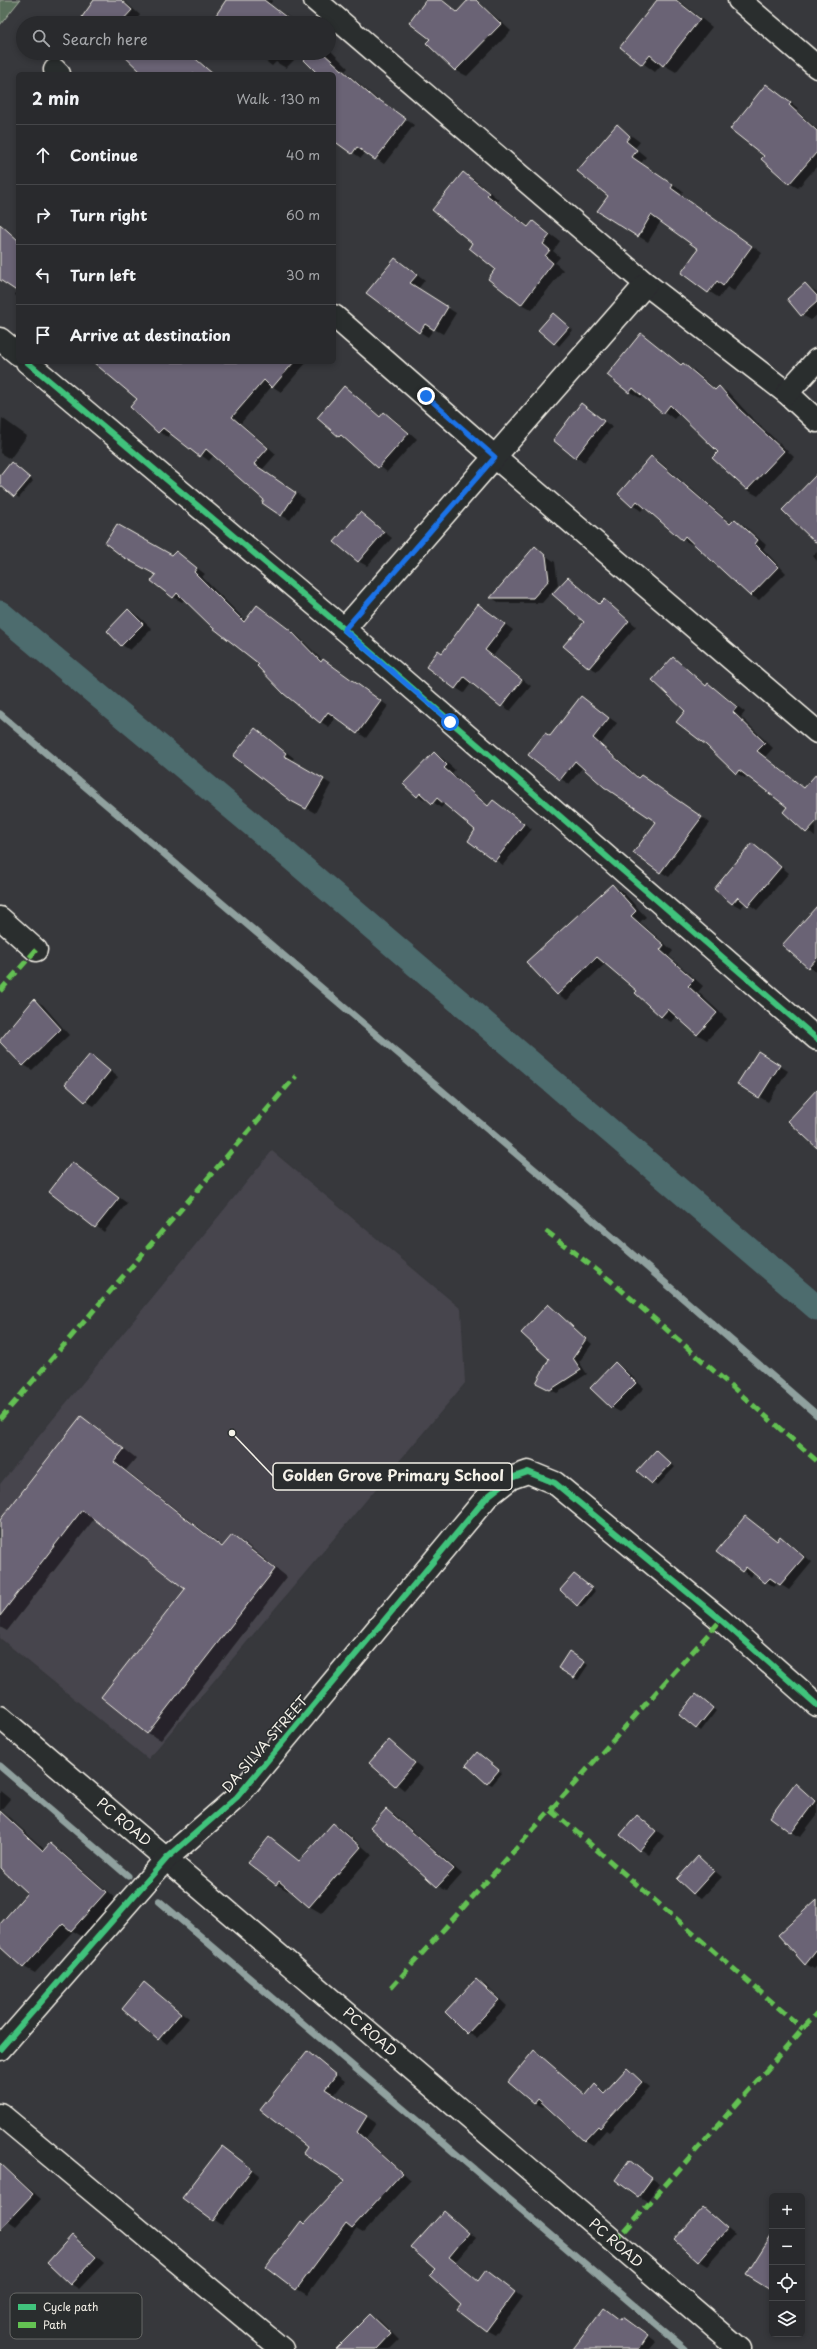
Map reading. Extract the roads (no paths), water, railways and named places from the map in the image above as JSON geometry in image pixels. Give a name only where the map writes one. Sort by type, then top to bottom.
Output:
[{"type":"street","points":[[315,0],[334,16]]},
{"type":"street","points":[[739,0],[817,67]]},
{"type":"street","points":[[336,18],[646,284],[787,393],[817,421]]},
{"type":"street","points":[[344,630],[646,284]]},
{"type":"street","points":[[336,318],[495,457],[817,732]]},
{"type":"street","points":[[0,339],[16,352]]},
{"type":"street","points":[[787,393],[817,360]]},
{"type":"street","points":[[29,364],[344,630],[817,1039]]},
{"type":"street","points":[[0,918],[36,950]]},
{"type":"street","name":"DA SILVA STREET","points":[[0,2049],[167,1858],[237,1797],[487,1497],[511,1478],[528,1472],[556,1483],[721,1620],[817,1705]]},
{"type":"street","name":"PC ROAD","points":[[0,1717],[167,1858],[740,2349]]},
{"type":"street","points":[[0,2114],[282,2349]]},
{"type":"waterway","points":[[0,613],[253,825],[817,1308]]},
{"type":"waterway","points":[[0,714],[555,1187],[817,1415]]},
{"type":"waterway","points":[[0,1766],[128,1876]]},
{"type":"waterway","points":[[159,1901],[685,2349]]},
{"type":"place","name":"Golden Grove Primary School","points":[[232,1433]]}]
